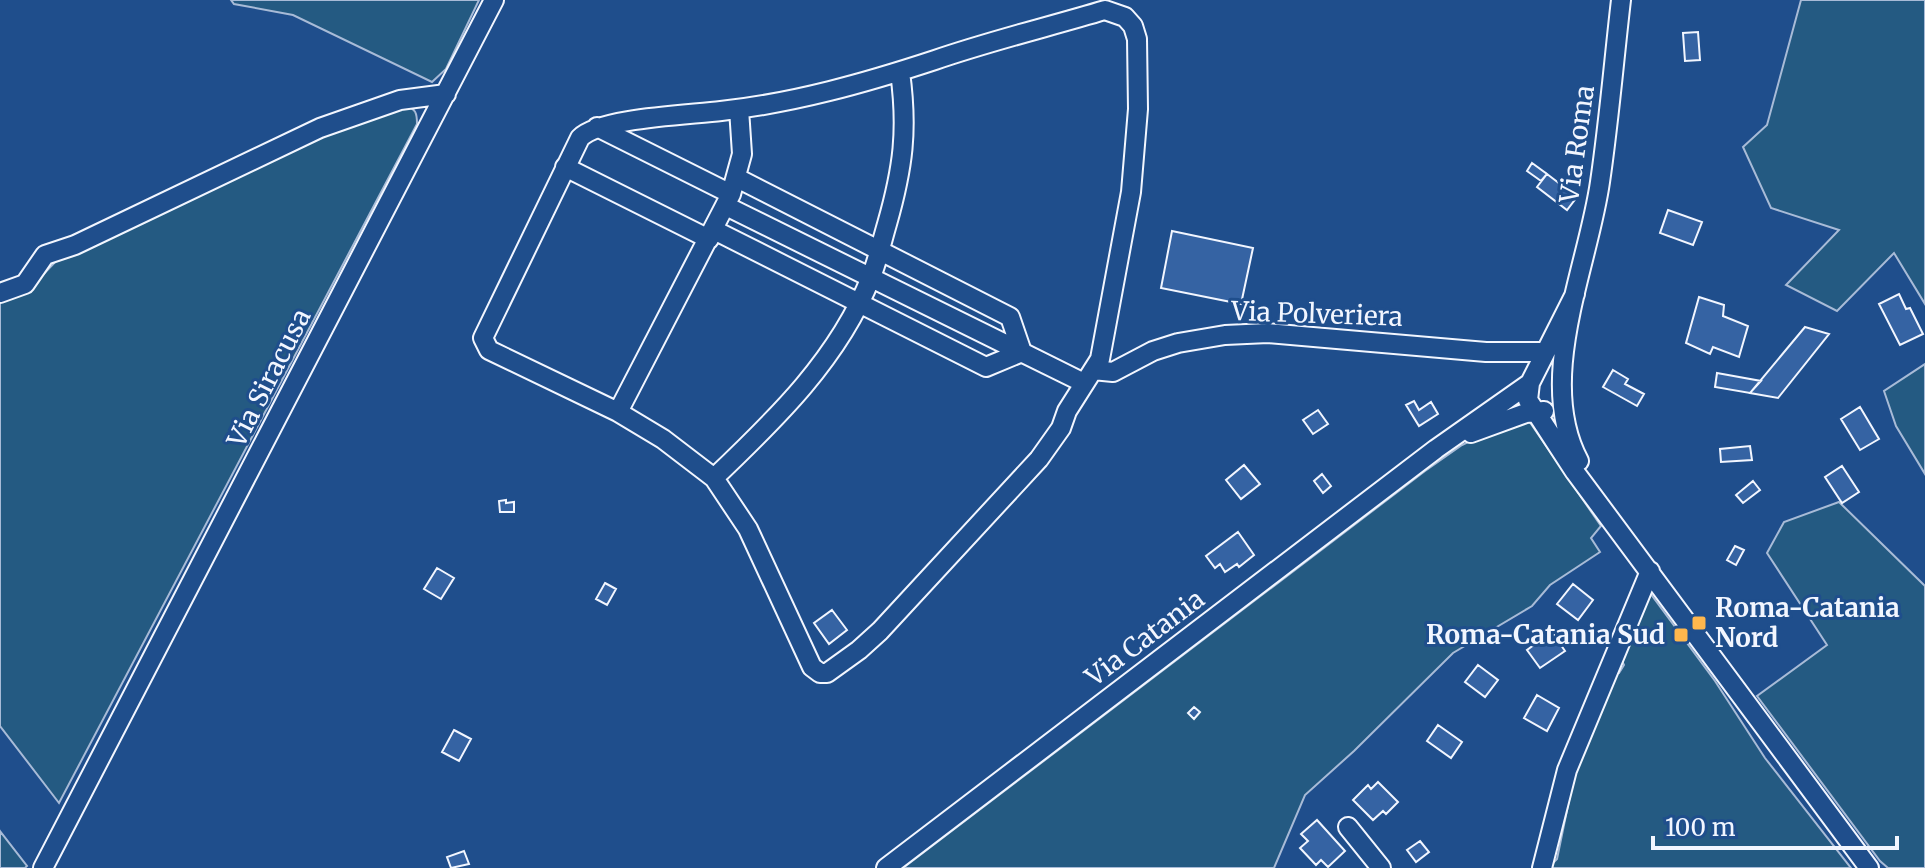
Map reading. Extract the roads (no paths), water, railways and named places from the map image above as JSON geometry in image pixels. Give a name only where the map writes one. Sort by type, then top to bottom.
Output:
[{"type":"street","name":"Via Siracusa","points":[[43,868],[494,0]]},
{"type":"street","name":"Via Roma","points":[[1575,294],[1600,183],[1621,0]]},
{"type":"street","points":[[1105,10],[1125,17],[1133,26],[1137,39],[1136,149],[1100,359],[1067,411],[1061,428],[1039,459],[880,631],[827,673],[820,673],[812,667],[748,529],[714,478],[663,439],[618,412],[489,350],[483,338],[580,138],[597,127],[739,109],[818,94],[900,72],[1105,10]]},
{"type":"street","points":[[714,478],[766,429],[808,382],[859,303],[879,251],[903,164],[904,104],[900,72]]},
{"type":"street","points":[[0,293],[25,284],[45,255],[75,245],[320,128],[400,100],[446,94]]},
{"type":"street","points":[[618,412],[731,193],[742,154],[739,109]]},
{"type":"street","points":[[597,127],[731,193],[871,276],[1022,352],[1088,377]]},
{"type":"street","points":[[565,167],[859,303],[986,367],[1022,352]]},
{"type":"street","points":[[731,193],[879,251],[1010,317],[1022,352]]},
{"type":"street","points":[[1575,294],[1527,394],[1575,472],[1869,868]]},
{"type":"street","points":[[1436,449],[1506,419],[1537,409],[1555,408],[1562,396],[1575,294]]},
{"type":"street","name":"Via Polveriera","points":[[1088,377],[1113,372],[1153,351],[1178,343],[1225,335],[1268,333],[1486,352],[1545,352]]},
{"type":"street","points":[[1436,449],[1531,382],[1544,375],[1555,378],[1574,452],[1605,510]]},
{"type":"street","name":"Via Catania","points":[[886,868],[1436,449]]},
{"type":"street","points":[[1542,868],[1567,770],[1650,571]]},
{"type":"street","points":[[1348,827],[1381,868]]},
{"type":"place","name":"Roma-Catania Nord","points":[[1699,623]]},
{"type":"place","name":"Roma-Catania Sud","points":[[1681,635]]}]
